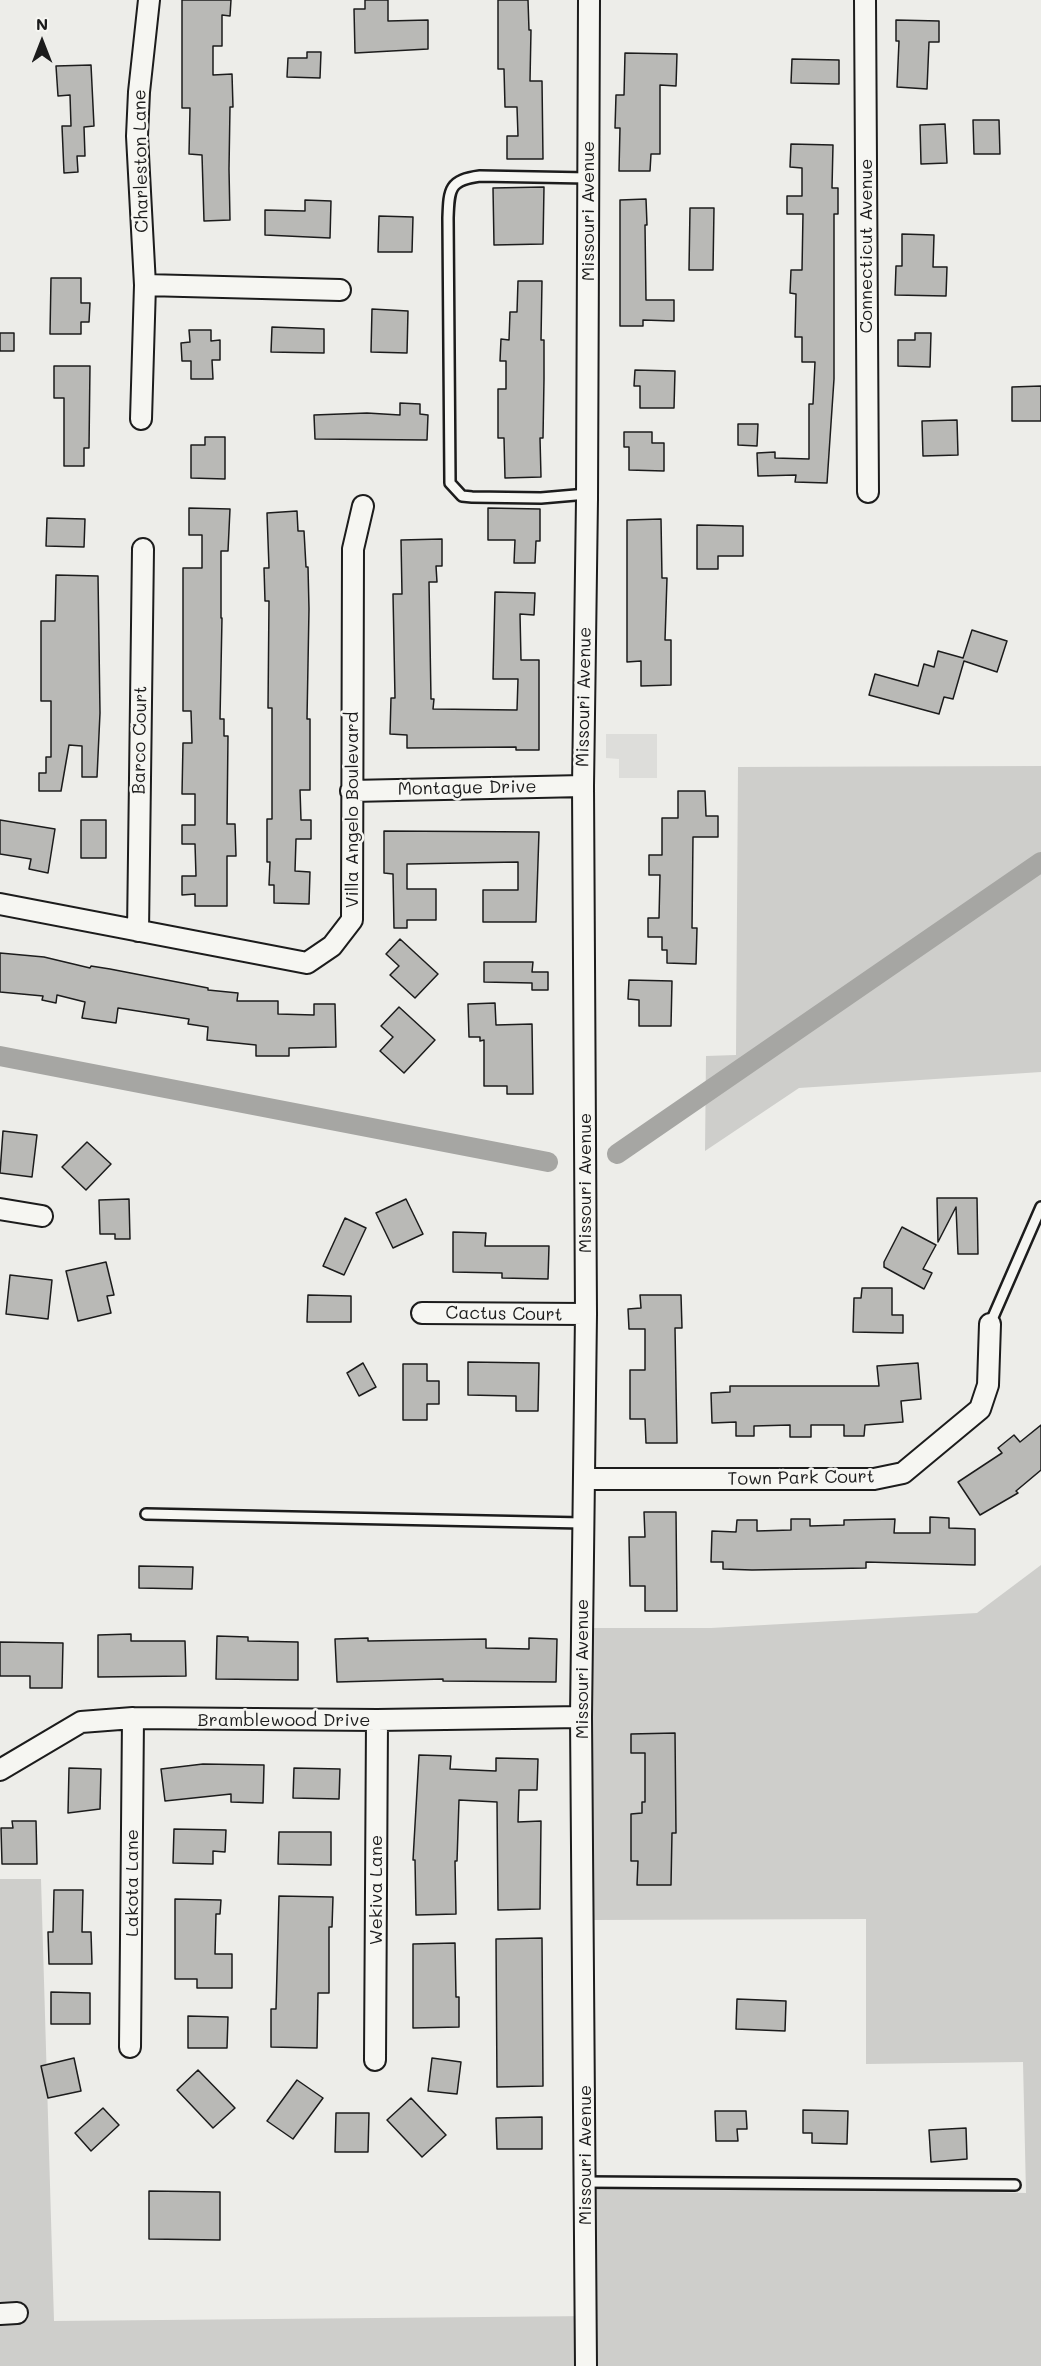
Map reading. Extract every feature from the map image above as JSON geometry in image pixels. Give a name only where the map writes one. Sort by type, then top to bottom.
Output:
[{"type":"street","name":"Charleston Lane","points":[[141,419],[145,285],[137,136],[148,0]]},
{"type":"street","name":"Missouri Avenue","points":[[586,2366],[581,1717],[586,1314],[583,786],[589,0]]},
{"type":"street","name":"Connecticut Avenue","points":[[865,0],[868,492]]},
{"type":"street","points":[[145,285],[340,290]]},
{"type":"street","name":"Villa Angelo Boulevard","points":[[0,904],[307,963],[332,946],[352,920],[353,549],[363,506]]},
{"type":"street","name":"Barco Court","points":[[138,931],[143,549]]},
{"type":"street","name":"Montague Drive","points":[[351,791],[583,786]]},
{"type":"street","points":[[0,1209],[42,1216]]},
{"type":"street","name":"Cactus Court","points":[[422,1313],[586,1314]]},
{"type":"street","name":"Town Park Court","points":[[584,1479],[874,1479],[903,1473],[980,1409],[988,1385],[990,1324]]},
{"type":"street","name":"Bramblewood Drive","points":[[0,1770],[81,1722],[133,1718],[377,1720],[581,1717]]},
{"type":"street","name":"Lakota Lane","points":[[130,2047],[133,1718]]},
{"type":"street","name":"Wekiva Lane","points":[[375,2060],[377,1720]]},
{"type":"lane","points":[[587,494],[541,498],[472,497],[462,496],[450,483],[448,218],[449,194],[454,183],[464,178],[480,176],[588,178]]},
{"type":"lane","points":[[990,1324],[1041,1207]]},
{"type":"lane","points":[[146,1514],[583,1523]]},
{"type":"lane","points":[[586,2182],[1015,2185]]},
{"type":"shaded area","points":[[606,734],[657,734],[657,778],[619,778],[619,759],[606,758]]},
{"type":"shaded area","points":[[1041,766],[1041,1072],[799,1088],[705,1151],[706,1056],[736,1055],[738,767]]},
{"type":"shaded area","points":[[1041,1565],[1041,2366],[0,2366],[0,1879],[41,1879],[54,2321],[592,2316],[592,2181],[1026,2193],[1023,2062],[866,2064],[866,1919],[592,1920],[593,1628],[711,1628],[977,1613]]},
{"type":"building","points":[[182,0],[231,0],[230,16],[222,15],[222,46],[213,46],[213,75],[232,74],[230,220],[204,221],[202,155],[189,154],[190,108],[182,108]]},
{"type":"building","points":[[365,0],[388,0],[388,21],[428,20],[428,49],[355,53],[354,9],[365,9]]},
{"type":"building","points":[[498,0],[528,0],[529,30],[531,30],[530,81],[542,81],[543,159],[507,159],[507,136],[518,136],[517,107],[505,107],[504,69],[498,69]]},
{"type":"building","points":[[896,20],[939,21],[939,42],[929,42],[927,89],[897,87],[899,41],[896,41]]},
{"type":"building","points":[[307,52],[321,52],[320,78],[287,77],[288,58],[307,58]]},
{"type":"building","points":[[625,53],[677,54],[676,86],[660,85],[660,154],[651,154],[650,171],[619,171],[620,128],[615,128],[616,95],[624,95]]},
{"type":"building","points":[[792,59],[839,60],[839,84],[791,83]]},
{"type":"building","points":[[91,65],[94,126],[84,127],[85,156],[77,156],[78,172],[64,173],[62,126],[71,126],[70,95],[58,96],[56,66]]},
{"type":"building","points":[[973,120],[999,120],[1000,154],[974,154]]},
{"type":"building","points":[[945,124],[947,163],[921,164],[920,125]]},
{"type":"building","points":[[791,144],[833,145],[832,188],[838,188],[838,214],[834,214],[834,379],[827,483],[795,482],[796,475],[758,476],[757,453],[775,452],[775,458],[809,459],[809,404],[813,404],[815,362],[802,362],[802,337],[795,337],[796,294],[790,293],[791,270],[802,270],[803,214],[787,214],[787,196],[802,196],[802,168],[790,167]]},
{"type":"building","points":[[544,187],[543,244],[494,245],[493,188]]},
{"type":"building","points":[[646,199],[646,300],[674,300],[674,321],[643,320],[643,326],[620,326],[620,200]]},
{"type":"building","points":[[305,200],[331,201],[330,238],[265,235],[265,210],[305,211]]},
{"type":"building","points":[[690,208],[714,208],[713,270],[689,270]]},
{"type":"building","points":[[379,216],[413,217],[412,252],[378,252]]},
{"type":"building","points":[[902,234],[934,235],[933,267],[947,267],[946,296],[895,295],[896,266],[902,266]]},
{"type":"building","points":[[51,278],[81,278],[81,303],[90,303],[89,322],[81,322],[81,334],[50,334]]},
{"type":"building","points":[[518,281],[542,281],[541,340],[544,340],[544,379],[543,438],[540,438],[541,477],[505,478],[504,438],[498,438],[498,389],[506,389],[506,361],[500,361],[501,339],[509,340],[510,312],[517,312]]},
{"type":"building","points":[[372,309],[408,311],[407,353],[371,352]]},
{"type":"building","points":[[272,327],[324,329],[324,353],[271,352]]},
{"type":"building","points":[[189,330],[211,330],[211,341],[220,340],[220,360],[212,360],[213,379],[191,379],[191,361],[182,361],[181,343],[190,342]]},
{"type":"building","points":[[0,333],[14,333],[14,351],[0,351]]},
{"type":"building","points":[[915,333],[931,333],[930,367],[898,366],[898,340],[915,340]]},
{"type":"building","points":[[54,366],[90,366],[89,448],[84,448],[84,466],[64,466],[64,398],[54,398]]},
{"type":"building","points":[[635,370],[675,371],[674,408],[640,408],[640,386],[634,386]]},
{"type":"building","points":[[1041,386],[1041,421],[1012,421],[1012,387]]},
{"type":"building","points":[[400,403],[420,404],[420,414],[428,415],[427,440],[315,439],[314,415],[367,413],[400,415]]},
{"type":"building","points":[[957,420],[958,455],[923,456],[922,421]]},
{"type":"building","points":[[738,424],[758,424],[757,446],[738,445]]},
{"type":"building","points":[[624,432],[652,432],[652,443],[664,443],[664,471],[629,470],[629,447],[624,447]]},
{"type":"building","points":[[205,437],[225,437],[225,479],[191,478],[191,445],[205,445]]},
{"type":"building","points":[[189,508],[230,509],[228,551],[221,551],[220,719],[224,719],[224,736],[228,736],[227,824],[235,824],[236,856],[227,856],[227,906],[195,906],[195,894],[182,895],[182,876],[196,876],[195,844],[182,844],[182,825],[195,825],[195,794],[182,794],[183,743],[192,743],[191,711],[183,711],[183,568],[202,568],[202,535],[189,535]]},
{"type":"building","points":[[488,508],[540,509],[540,541],[536,541],[535,563],[514,563],[515,540],[488,540]]},
{"type":"building","points":[[297,511],[298,531],[304,531],[309,609],[307,719],[310,719],[310,790],[300,790],[301,820],[311,820],[311,839],[296,839],[295,871],[310,872],[309,904],[274,903],[274,885],[269,885],[270,862],[267,862],[267,819],[272,819],[272,708],[268,708],[269,601],[265,601],[264,568],[269,568],[267,513]]},
{"type":"building","points":[[47,518],[85,519],[84,547],[46,546]]},
{"type":"building","points":[[661,519],[662,578],[667,578],[665,640],[671,640],[671,685],[641,686],[641,661],[627,662],[627,520]]},
{"type":"building","points":[[697,525],[743,526],[743,556],[718,556],[718,569],[697,569]]},
{"type":"building","points":[[442,539],[442,566],[436,566],[437,582],[429,582],[433,709],[517,710],[518,679],[493,679],[495,592],[535,593],[534,615],[520,614],[521,660],[539,660],[539,750],[516,750],[516,747],[407,748],[407,735],[390,734],[391,698],[395,698],[393,594],[402,594],[401,540]]},
{"type":"building","points":[[56,575],[98,576],[100,713],[97,777],[82,777],[82,746],[69,745],[61,791],[39,791],[39,773],[46,773],[46,757],[51,757],[51,701],[41,701],[41,621],[55,621]]},
{"type":"building","points":[[972,630],[1007,641],[997,672],[964,661],[953,699],[944,697],[939,714],[869,695],[875,674],[918,686],[924,664],[934,667],[938,651],[963,658]]},
{"type":"building","points":[[678,791],[705,791],[706,816],[718,816],[718,837],[693,837],[692,928],[697,928],[696,964],[667,963],[667,950],[662,950],[662,937],[648,937],[648,918],[659,918],[660,875],[649,875],[649,855],[662,855],[662,818],[678,818]]},
{"type":"building","points":[[0,820],[55,829],[48,873],[29,869],[31,859],[0,854]]},
{"type":"building","points":[[81,820],[106,820],[106,858],[81,858]]},
{"type":"building","points":[[384,831],[539,832],[536,922],[483,922],[483,890],[518,890],[518,862],[407,864],[407,889],[436,889],[436,920],[407,920],[407,928],[394,928],[393,874],[384,873]]},
{"type":"building","points":[[400,939],[438,974],[415,998],[390,975],[399,966],[386,954]]},
{"type":"building","points":[[0,953],[44,957],[90,968],[91,966],[110,969],[208,988],[208,990],[238,993],[237,1001],[278,1001],[278,1014],[314,1015],[314,1004],[335,1004],[336,1047],[289,1048],[289,1056],[256,1056],[256,1045],[207,1040],[208,1027],[188,1024],[189,1019],[118,1008],[116,1023],[82,1018],[85,1002],[57,995],[56,1003],[42,1000],[43,996],[0,992]]},
{"type":"building","points":[[484,962],[533,962],[532,972],[548,972],[548,990],[532,990],[532,983],[484,982]]},
{"type":"building","points":[[629,980],[672,981],[671,1026],[639,1026],[639,1000],[628,999]]},
{"type":"building","points":[[495,1003],[496,1025],[532,1024],[533,1094],[507,1094],[507,1086],[484,1086],[484,1040],[480,1041],[480,1037],[469,1037],[468,1004]]},
{"type":"building","points":[[399,1007],[435,1040],[404,1073],[380,1051],[393,1037],[381,1026]]},
{"type":"building","points":[[3,1131],[37,1135],[32,1177],[0,1173]]},
{"type":"building","points":[[87,1142],[111,1164],[86,1190],[62,1167]]},
{"type":"building","points":[[937,1198],[977,1198],[978,1254],[958,1254],[956,1207],[938,1242]]},
{"type":"building","points":[[129,1199],[130,1239],[115,1239],[115,1234],[100,1234],[99,1200]]},
{"type":"building","points":[[406,1199],[423,1234],[393,1248],[376,1213]]},
{"type":"building","points":[[345,1218],[366,1228],[344,1275],[323,1266]]},
{"type":"building","points":[[902,1227],[936,1245],[923,1269],[932,1273],[924,1289],[884,1267],[884,1262]]},
{"type":"building","points":[[453,1232],[486,1233],[485,1246],[549,1246],[548,1279],[502,1278],[502,1273],[453,1272]]},
{"type":"building","points":[[106,1262],[114,1295],[107,1296],[111,1313],[78,1321],[66,1271]]},
{"type":"building","points":[[10,1275],[52,1280],[48,1319],[6,1314]]},
{"type":"building","points":[[862,1288],[892,1288],[892,1315],[903,1315],[903,1333],[853,1332],[854,1298],[861,1298]]},
{"type":"building","points":[[308,1295],[351,1296],[351,1322],[307,1322]]},
{"type":"building","points":[[640,1295],[681,1295],[682,1328],[675,1328],[677,1443],[646,1443],[645,1419],[630,1419],[630,1370],[645,1370],[645,1329],[629,1329],[628,1309],[641,1308]]},
{"type":"building","points":[[468,1362],[539,1363],[538,1411],[516,1411],[516,1396],[468,1395]]},
{"type":"building","points":[[363,1363],[376,1387],[359,1396],[347,1373]]},
{"type":"building","points":[[918,1363],[921,1399],[901,1401],[903,1422],[865,1425],[864,1436],[844,1436],[844,1425],[811,1425],[811,1437],[790,1437],[790,1425],[754,1426],[754,1436],[736,1436],[736,1422],[712,1423],[711,1393],[730,1392],[730,1386],[879,1386],[877,1366]]},
{"type":"building","points":[[403,1364],[427,1364],[427,1381],[439,1381],[439,1404],[427,1404],[427,1420],[403,1420]]},
{"type":"building","points":[[1041,1425],[1041,1470],[1016,1491],[1018,1493],[980,1515],[958,1482],[1002,1453],[998,1448],[1014,1435],[1020,1442]]},
{"type":"building","points":[[644,1512],[676,1512],[677,1611],[645,1611],[645,1586],[630,1586],[629,1537],[645,1537]]},
{"type":"building","points":[[930,1517],[949,1518],[949,1528],[975,1529],[975,1565],[866,1562],[866,1568],[752,1570],[723,1569],[723,1562],[711,1562],[712,1531],[736,1532],[737,1520],[757,1520],[757,1531],[791,1530],[791,1519],[810,1519],[810,1526],[844,1525],[844,1520],[895,1519],[894,1533],[930,1533]]},
{"type":"building","points":[[139,1566],[193,1567],[192,1589],[139,1588]]},
{"type":"building","points":[[131,1634],[131,1641],[185,1641],[186,1676],[98,1677],[98,1635]]},
{"type":"building","points":[[217,1636],[248,1637],[248,1641],[298,1642],[298,1680],[216,1679]]},
{"type":"building","points":[[368,1638],[368,1641],[486,1639],[486,1648],[529,1649],[529,1638],[557,1639],[556,1682],[443,1681],[443,1679],[337,1682],[335,1639]]},
{"type":"building","points":[[0,1642],[63,1643],[62,1688],[30,1688],[30,1676],[0,1676]]},
{"type":"building","points":[[675,1733],[676,1833],[672,1833],[671,1885],[637,1885],[638,1861],[631,1861],[631,1814],[642,1813],[642,1802],[645,1802],[645,1753],[631,1753],[631,1734]]},
{"type":"building","points":[[419,1755],[451,1756],[450,1769],[496,1771],[496,1758],[538,1759],[537,1790],[519,1790],[518,1822],[541,1821],[540,1909],[498,1910],[497,1802],[459,1800],[457,1861],[455,1861],[456,1914],[416,1915],[415,1860],[413,1860]]},
{"type":"building","points":[[203,1764],[264,1765],[263,1803],[231,1802],[231,1794],[165,1801],[161,1769]]},
{"type":"building","points":[[69,1768],[101,1769],[100,1809],[68,1813]]},
{"type":"building","points":[[294,1768],[340,1769],[339,1799],[293,1798]]},
{"type":"building","points":[[12,1821],[36,1821],[37,1864],[2,1864],[1,1828],[13,1828]]},
{"type":"building","points":[[174,1829],[226,1830],[225,1852],[213,1851],[213,1864],[173,1863]]},
{"type":"building","points":[[279,1832],[331,1832],[331,1865],[278,1864]]},
{"type":"building","points":[[54,1890],[83,1890],[82,1932],[91,1932],[92,1964],[49,1964],[48,1932],[53,1932]]},
{"type":"building","points":[[279,1896],[333,1897],[332,1927],[329,1927],[329,1993],[318,1993],[317,2048],[271,2047],[271,2009],[276,2009]]},
{"type":"building","points":[[175,1899],[221,1900],[220,1914],[216,1914],[215,1954],[232,1954],[232,1988],[197,1988],[197,1979],[175,1979]]},
{"type":"building","points":[[542,1938],[543,2086],[497,2087],[496,1939]]},
{"type":"building","points":[[455,1943],[459,2027],[413,2028],[413,1944]]},
{"type":"building","points":[[51,1992],[90,1993],[90,2024],[51,2024]]},
{"type":"building","points":[[737,1999],[786,2001],[785,2031],[736,2029]]},
{"type":"building","points":[[188,2016],[228,2017],[227,2048],[188,2048]]},
{"type":"building","points":[[74,2058],[81,2091],[48,2098],[41,2066]]},
{"type":"building","points":[[432,2058],[461,2062],[457,2094],[428,2091]]},
{"type":"building","points":[[198,2070],[235,2108],[213,2128],[177,2090]]},
{"type":"building","points":[[297,2080],[323,2098],[293,2139],[267,2121]]},
{"type":"building","points":[[411,2098],[446,2135],[422,2157],[387,2120]]},
{"type":"building","points":[[103,2108],[119,2125],[91,2151],[75,2133]]},
{"type":"building","points":[[803,2110],[848,2111],[847,2144],[812,2143],[812,2133],[803,2133]]},
{"type":"building","points":[[715,2111],[746,2111],[747,2129],[737,2129],[738,2141],[716,2141]]},
{"type":"building","points":[[336,2113],[369,2113],[368,2152],[335,2152]]},
{"type":"building","points":[[542,2117],[542,2149],[497,2149],[496,2118]]},
{"type":"building","points":[[966,2128],[967,2159],[931,2162],[929,2130]]},
{"type":"building","points":[[149,2191],[220,2192],[220,2240],[149,2239]]},
{"type":"waterway","points":[[617,1154],[1041,862]]},
{"type":"waterway","points":[[0,1056],[548,1162]]}]
